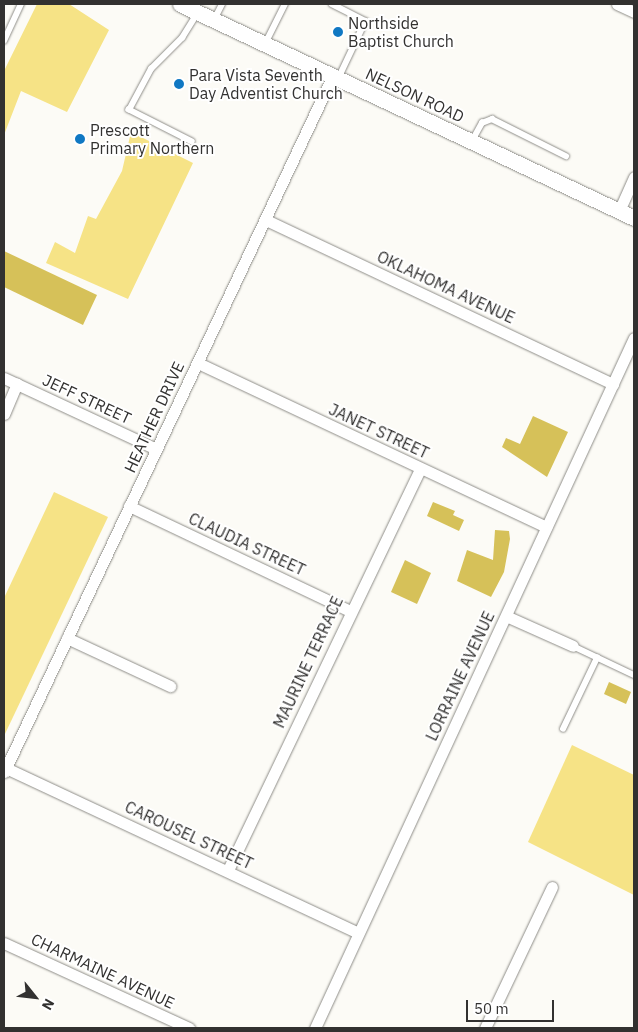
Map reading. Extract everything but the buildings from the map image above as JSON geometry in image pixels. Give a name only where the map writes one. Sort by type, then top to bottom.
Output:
[{"type":"main road","name":"NELSON ROAD","points":[[180,4],[634,218]]},
{"type":"street","points":[[617,4],[634,12]]},
{"type":"street","name":"HEATHER DRIVE","points":[[5,770],[156,449],[336,77]]},
{"type":"street","points":[[619,210],[634,177]]},
{"type":"street","name":"OKLAHOMA AVENUE","points":[[266,220],[613,384]]},
{"type":"street","name":"LORRAINE AVENUE","points":[[315,1028],[634,338]]},
{"type":"street","name":"JANET STREET","points":[[198,363],[546,527]]},
{"type":"street","name":"JEFF STREET","points":[[4,378],[156,449]]},
{"type":"street","points":[[4,414],[17,384]]},
{"type":"street","name":"MAURINE TERRACE","points":[[228,870],[350,611],[420,469]]},
{"type":"street","name":"CLAUDIA STREET","points":[[130,506],[350,611]]},
{"type":"street","points":[[506,616],[573,646]]},
{"type":"street","points":[[67,638],[170,686]]},
{"type":"street","name":"CAROUSEL STREET","points":[[5,770],[228,870],[358,933]]},
{"type":"street","points":[[485,1028],[552,887]]},
{"type":"street","name":"CHARMAINE AVENUE","points":[[4,943],[190,1028]]},
{"type":"lane","points":[[4,41],[21,4]]},
{"type":"lane","points":[[214,20],[222,4]]},
{"type":"lane","points":[[265,44],[285,4]]},
{"type":"lane","points":[[332,4],[366,21],[336,77]]},
{"type":"lane","points":[[192,142],[128,110],[151,69],[182,38],[198,12]]},
{"type":"lane","name":"NELSON ROAD","points":[[472,141],[482,123],[492,119],[566,156]]},
{"type":"lane","points":[[573,646],[634,675]]},
{"type":"lane","points":[[563,730],[597,658]]},
{"type":"shaded area","points":[[37,4],[69,4],[109,30],[67,112],[21,91],[4,135],[4,71]]},
{"type":"shaded area","points":[[131,132],[193,163],[128,299],[46,263],[55,242],[75,253],[88,216],[96,219],[122,171]]},
{"type":"shaded area","points":[[54,492],[108,517],[4,736],[4,598]]},
{"type":"shaded area","points":[[572,745],[634,775],[634,895],[528,842]]},
{"type":"place","name":"Northside Baptist Church","points":[[338,32]]},
{"type":"place","name":"Para Vista Seventh Day Adventist Church","points":[[179,84]]},
{"type":"place","name":"Prescott Primary Northern","points":[[80,139]]}]
